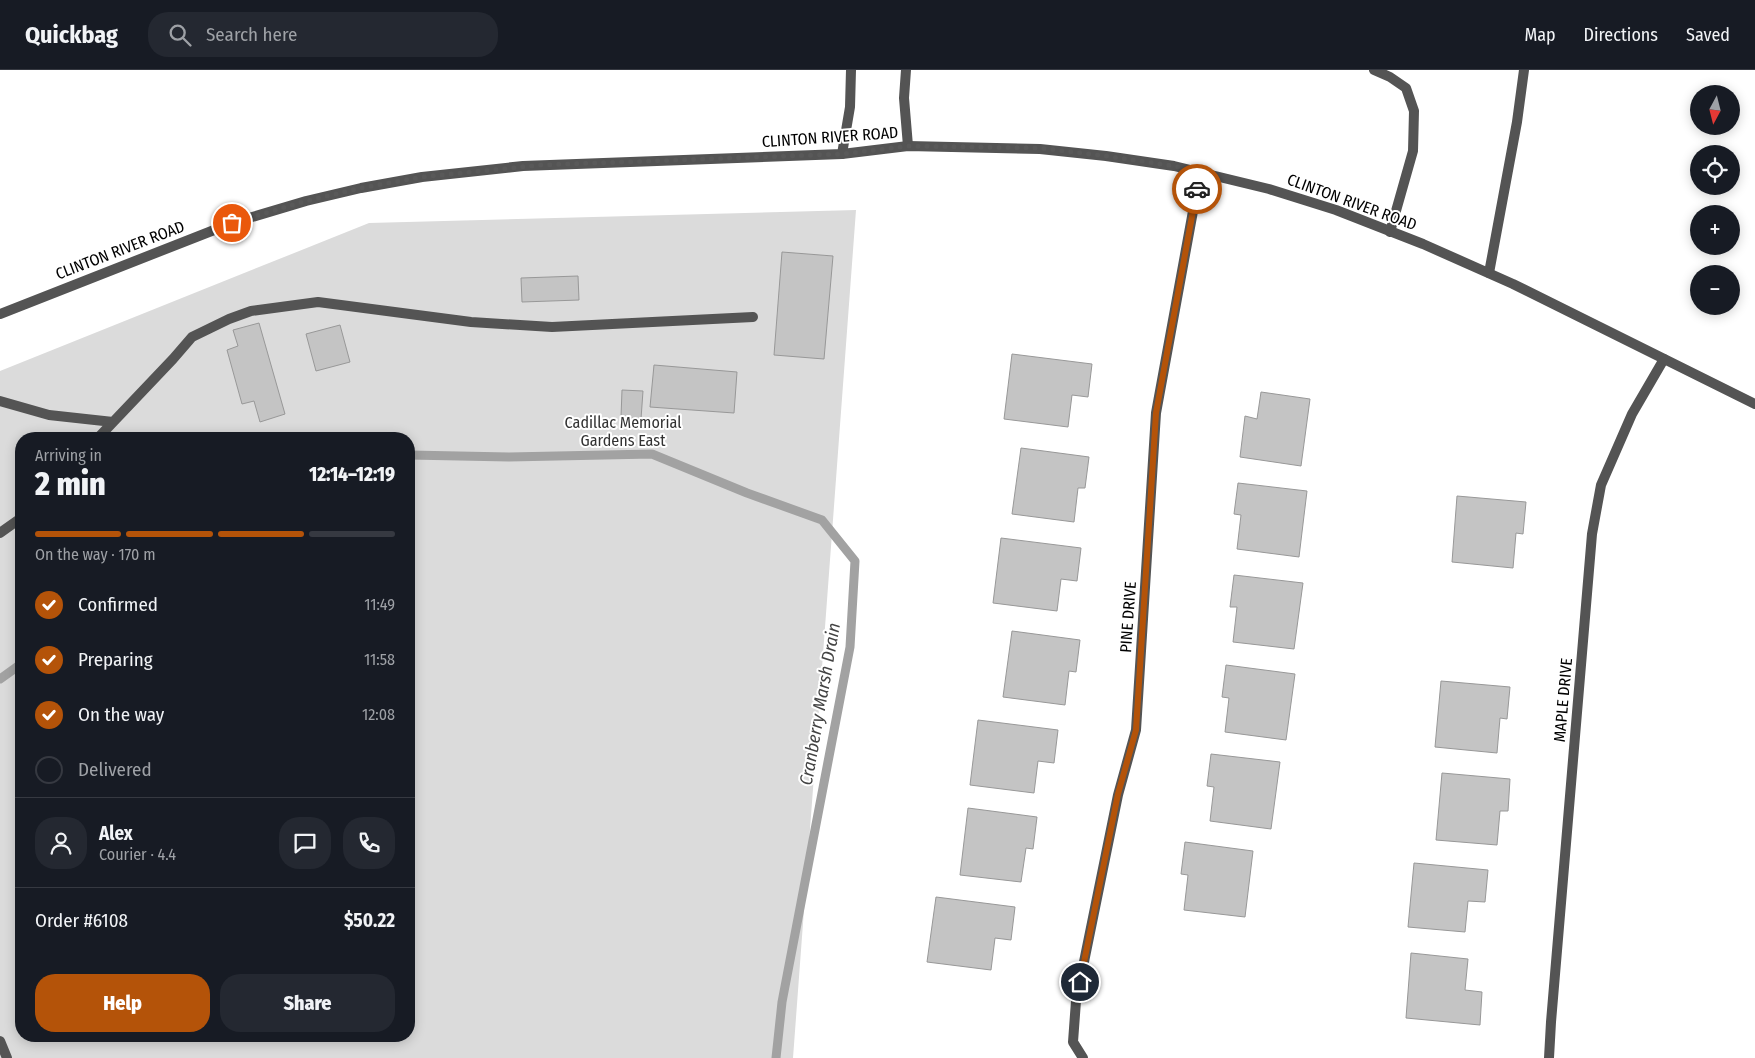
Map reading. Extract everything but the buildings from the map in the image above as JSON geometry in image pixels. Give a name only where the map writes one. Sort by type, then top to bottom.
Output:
[{"type":"street","points":[[842,154],[850,107],[852,70]]},
{"type":"street","points":[[906,70],[904,98],[908,146]]},
{"type":"street","points":[[1374,70],[1390,77],[1406,88],[1414,111],[1413,151],[1390,232]]},
{"type":"street","points":[[1489,273],[1517,122],[1524,70]]},
{"type":"street","name":"CLINTON RIVER ROAD","points":[[0,314],[232,223],[306,201],[361,188],[422,177],[523,166],[842,154],[908,146],[1040,148],[1174,166],[1269,189],[1336,210],[1423,244],[1489,273],[1755,404]]},
{"type":"street","name":"PINE DRIVE","points":[[1083,1058],[1073,1042],[1076,1001],[1118,794],[1136,730],[1156,413],[1200,173]]},
{"type":"street","points":[[104,432],[192,337],[229,318],[251,311],[318,302],[471,322],[552,327],[753,318]]},
{"type":"street","name":"MAPLE DRIVE","points":[[1549,1058],[1592,534],[1601,485],[1632,414],[1664,359]]},
{"type":"street","points":[[0,401],[49,415],[113,422]]},
{"type":"street","points":[[0,534],[15,523]]},
{"type":"street","points":[[0,1042],[7,1058]]},
{"type":"green space","name":"Cadillac Memorial Gardens East","points":[[856,210],[793,1058],[0,1058],[0,371],[369,223]]},
{"type":"waterway","name":"Cranberry Marsh Drain","points":[[415,455],[509,457],[652,454],[747,493],[822,520],[855,561],[850,647],[782,1002],[776,1058]]},
{"type":"waterway","name":"Cranberry Marsh Drain","points":[[0,679],[15,668]]},
{"type":"way so far","points":[[232,223],[306,201],[361,188],[439,175],[523,166],[616,161],[842,154],[908,146],[1040,148],[1174,166],[1200,173],[1197,189]]},
{"type":"route","points":[[1080,982],[1118,794],[1136,730],[1156,413],[1197,189]]}]
